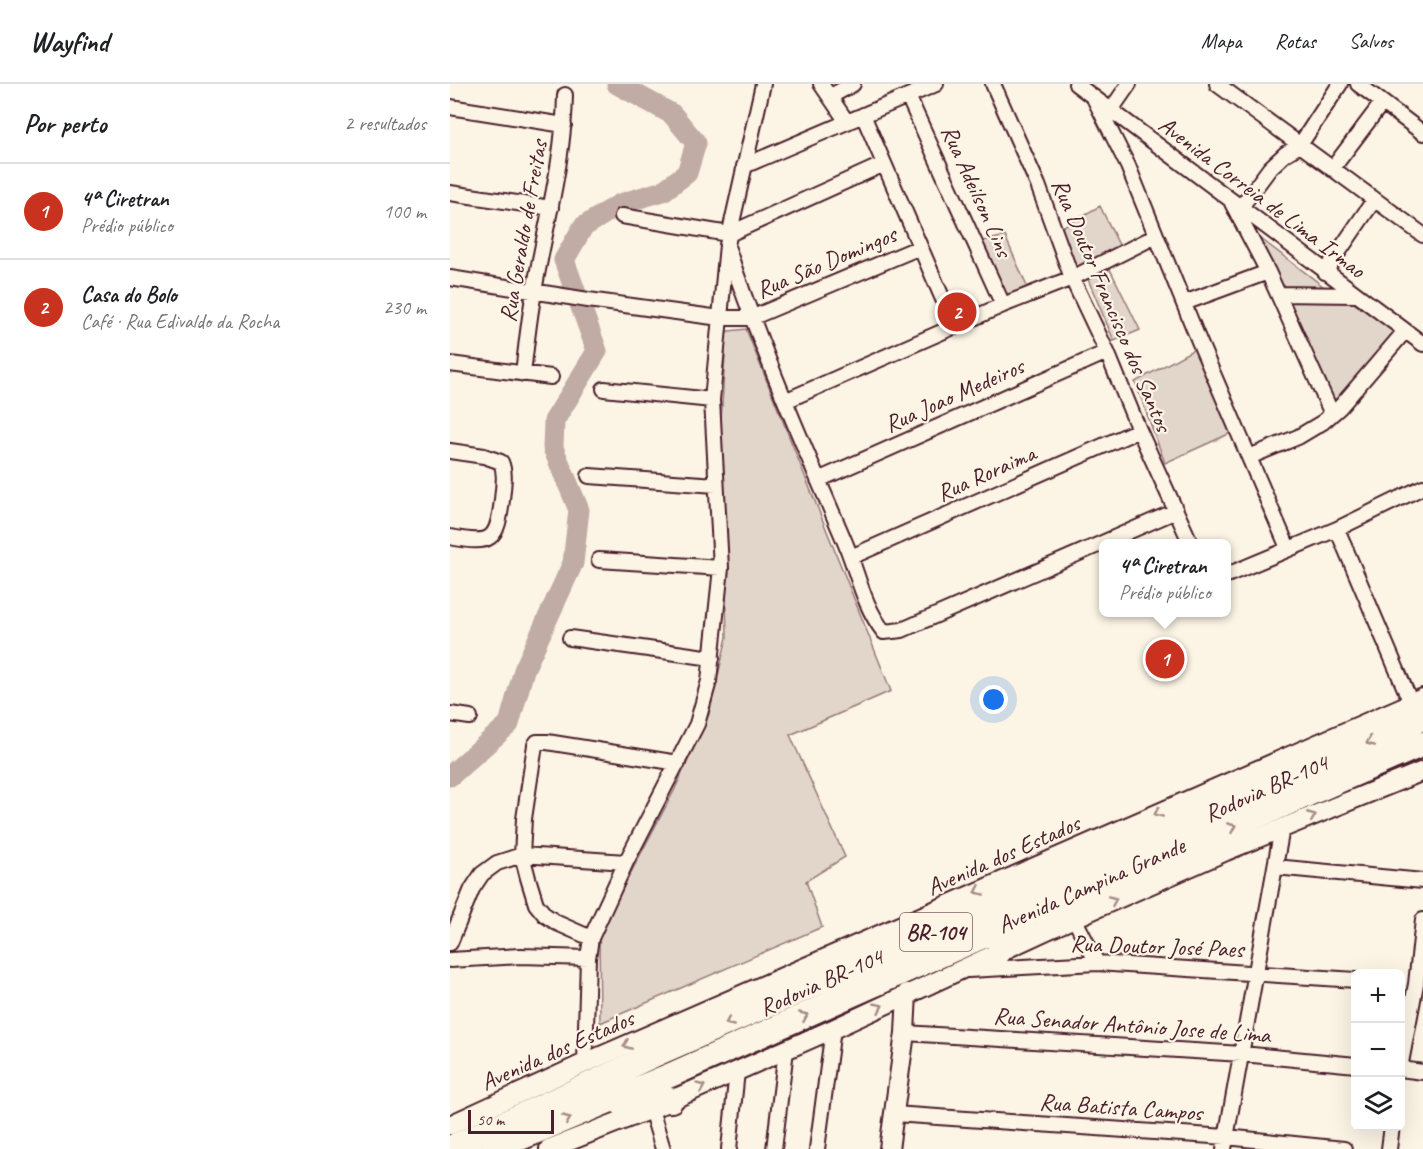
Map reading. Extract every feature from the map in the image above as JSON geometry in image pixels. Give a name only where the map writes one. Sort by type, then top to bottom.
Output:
[{"type":"highway","name":"Rodovia BR-104","points":[[450,1148],[1419,706]]},
{"type":"highway","name":"Rodovia BR-104","points":[[494,1149],[604,1104],[1423,744]]},
{"type":"highway","points":[[999,952],[1028,916]]},
{"type":"highway","points":[[656,1054],[679,1022]]},
{"type":"highway","points":[[604,1104],[661,1105]]},
{"type":"main road","name":"Avenida dos Estados","points":[[450,1125],[679,1022],[1419,706]]},
{"type":"main road","name":"Avenida Campina Grande","points":[[549,1149],[661,1105],[1074,918],[1282,828],[1423,771]]},
{"type":"main road","points":[[889,1149],[905,1033],[907,993]]},
{"type":"street","points":[[585,1063],[588,958],[591,938],[626,862],[697,724],[705,700],[712,658],[721,568],[712,400],[728,239],[763,84]]},
{"type":"street","points":[[821,84],[847,122]]},
{"type":"street","points":[[831,96],[853,84]]},
{"type":"street","points":[[744,166],[936,84]]},
{"type":"street","name":"Rua Doutor Francisco dos Santos","points":[[993,84],[1038,185],[1072,278],[1189,539]]},
{"type":"street","name":"Avenida Correia de Lima Irmao","points":[[1076,84],[1423,344]]},
{"type":"street","points":[[1111,110],[1129,84]]},
{"type":"street","points":[[1241,207],[1270,168],[1285,154],[1300,145],[1340,84]]},
{"type":"street","points":[[1358,84],[1423,133]]},
{"type":"street","points":[[1223,85],[1300,145],[1423,235]]},
{"type":"street","name":"Rua Geraldo de Freitas","points":[[523,374],[534,291],[551,208],[564,125],[565,95]]},
{"type":"street","name":"Rua Adeilson Lins","points":[[908,96],[1003,305]]},
{"type":"street","points":[[1094,98],[1128,166],[1288,548]]},
{"type":"street","points":[[1332,169],[1382,102]]},
{"type":"street","points":[[450,107],[564,125]]},
{"type":"street","points":[[863,115],[955,327]]},
{"type":"street","points":[[622,216],[728,239],[884,164]]},
{"type":"street","points":[[450,193],[551,208]]},
{"type":"street","points":[[1230,198],[1268,272],[1332,414]]},
{"type":"street","points":[[1324,272],[1374,200]]},
{"type":"street","points":[[785,401],[1003,305],[1072,278],[1156,236]]},
{"type":"street","points":[[728,239],[751,318],[851,557],[874,619],[884,632],[907,627],[1099,544]]},
{"type":"street","name":"Rua São Domingos","points":[[751,318],[920,247]]},
{"type":"street","points":[[1184,303],[1268,272]]},
{"type":"street","points":[[450,278],[720,318],[751,318]]},
{"type":"street","points":[[1278,294],[1357,295]]},
{"type":"street","points":[[1250,457],[1312,430],[1332,414],[1405,331]]},
{"type":"street","name":"Rua Joao Medeiros","points":[[818,480],[1107,352]]},
{"type":"street","points":[[450,364],[551,377]]},
{"type":"street","points":[[604,389],[712,400]]},
{"type":"street","name":"Rua Roraima","points":[[851,557],[1139,430]]},
{"type":"street","points":[[450,451],[493,458],[501,462],[504,477],[499,525],[496,533],[488,538],[464,540],[450,537]]},
{"type":"street","points":[[589,476],[716,485]]},
{"type":"street","points":[[1231,573],[1337,528],[1423,487]]},
{"type":"street","points":[[1111,539],[1176,511]]},
{"type":"street","points":[[1337,528],[1419,706]]},
{"type":"street","points":[[600,560],[721,568]]},
{"type":"street","points":[[570,638],[712,658]]},
{"type":"street","points":[[450,714],[470,717]]},
{"type":"street","points":[[591,938],[545,915],[536,904],[522,855],[533,751],[537,742],[678,763]]},
{"type":"street","points":[[1225,1143],[1282,828]]},
{"type":"street","points":[[450,943],[465,904],[482,874],[496,863],[522,855],[626,862]]},
{"type":"street","points":[[1275,867],[1423,881]]},
{"type":"street","points":[[1074,918],[1097,963]]},
{"type":"street","points":[[1405,1050],[1419,985],[1423,920]]},
{"type":"street","points":[[450,960],[521,956],[588,958]]},
{"type":"street","name":"Rua Doutor José Paes","points":[[957,970],[1097,963],[1351,980]]},
{"type":"street","points":[[817,1149],[833,1029]]},
{"type":"street","name":"Rua Senador Antônio Jose de Lima","points":[[905,1033],[1242,1054],[1351,1065]]},
{"type":"street","points":[[774,1149],[786,1050]]},
{"type":"street","points":[[1405,1070],[1423,1072]]},
{"type":"street","points":[[729,1149],[737,1071]]},
{"type":"street","points":[[661,1105],[663,1149]]},
{"type":"street","name":"Rua Batista Campos","points":[[894,1114],[1225,1143],[1344,1149]]},
{"type":"street","points":[[1389,1149],[1391,1131]]},
{"type":"shaded area","points":[[1100,206],[1121,249],[1074,271],[1060,228]]},
{"type":"shaded area","points":[[1256,235],[1328,290],[1282,288]]},
{"type":"shaded area","points":[[1005,236],[1029,291],[1005,300],[979,242]]},
{"type":"shaded area","points":[[1110,269],[1140,330],[1114,341],[1087,277]]},
{"type":"shaded area","points":[[1286,301],[1352,302],[1395,332],[1334,403]]},
{"type":"shaded area","points":[[746,329],[891,691],[790,735],[845,857],[806,881],[822,927],[600,1023],[599,933],[674,791],[709,714],[727,637],[721,422],[725,353],[721,332]]},
{"type":"shaded area","points":[[1196,348],[1233,432],[1165,463],[1135,382]]},
{"type":"waterway","points":[[450,776],[509,724],[524,670],[573,563],[579,510],[553,448],[554,421],[597,351],[564,260],[583,227],[620,204],[663,191],[687,173],[696,143],[672,114],[617,84]]},
{"type":"place","name":"Casa do Bolo","points":[[957,312]]},
{"type":"place","name":"4ª Ciretran","points":[[1165,659]]}]
